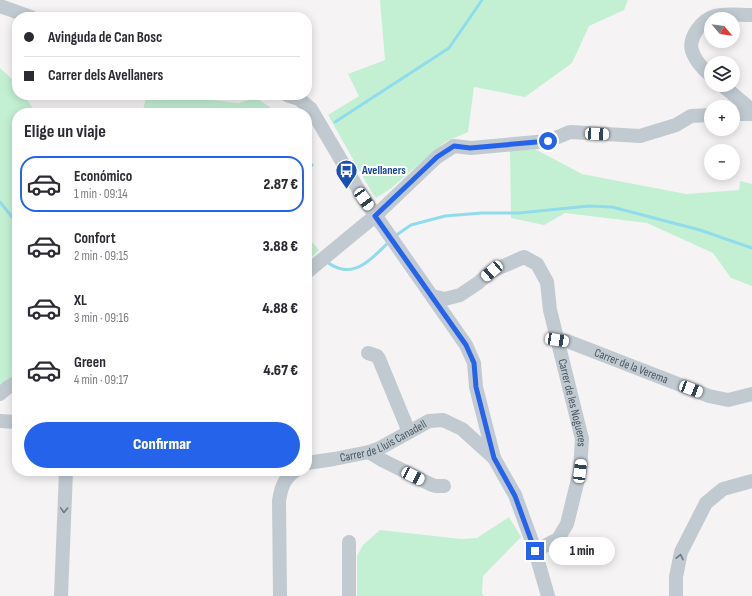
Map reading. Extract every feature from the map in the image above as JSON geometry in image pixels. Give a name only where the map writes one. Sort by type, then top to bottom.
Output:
[{"type":"street","points":[[0,6],[17,12]]},
{"type":"street","points":[[704,68],[695,58],[692,50],[693,40],[698,27],[706,20],[714,16],[752,15]]},
{"type":"street","points":[[730,92],[752,110]]},
{"type":"street","points":[[300,100],[310,108]]},
{"type":"street","points":[[312,111],[346,170],[375,216],[466,345],[474,363],[476,387],[494,458],[515,496],[535,551],[548,596]]},
{"type":"street","points":[[740,114],[752,114]]},
{"type":"street","points":[[312,268],[375,216],[437,157],[454,146],[470,148],[548,141],[570,132],[640,136],[676,125],[691,116],[704,115]]},
{"type":"street","name":"Carrer de les Nogueres","points":[[432,296],[445,299],[460,295],[492,271],[524,257],[537,264],[547,282],[550,310],[582,439],[583,451],[580,471],[566,524],[558,539],[535,551]]},
{"type":"street","name":"Carrer de la Verema","points":[[557,340],[567,341],[709,396],[728,400],[752,394]]},
{"type":"street","points":[[368,353],[377,356],[379,359],[409,432]]},
{"type":"street","points":[[0,394],[12,385]]},
{"type":"street","name":"Carrer de Lluís Canadell","points":[[312,462],[334,460],[369,452],[380,448],[429,421],[443,420],[462,429],[494,458]]},
{"type":"street","points":[[0,421],[12,422]]},
{"type":"street","points":[[369,452],[432,485],[444,486]]},
{"type":"street","points":[[61,596],[66,476]]},
{"type":"street","points":[[278,476],[277,481],[281,488]]},
{"type":"street","points":[[280,596],[279,501],[281,488],[287,476]]},
{"type":"street","points":[[676,596],[676,577],[681,552],[706,503],[723,489],[752,481]]},
{"type":"street","points":[[348,596],[349,542]]},
{"type":"green space","points":[[380,0],[628,0],[624,10],[589,26],[572,63],[525,97],[474,87],[468,132],[445,142],[390,189],[376,198],[328,115],[359,96],[348,74],[385,60]]},
{"type":"green space","points":[[0,68],[12,79],[12,100],[27,100],[33,108],[12,108],[12,378],[0,384]]},
{"type":"green space","points":[[146,100],[211,100],[238,103],[249,100],[259,100],[270,108],[143,108]]},
{"type":"green space","points":[[535,149],[582,174],[686,194],[739,190],[740,181],[752,184],[752,286],[731,278],[713,253],[647,223],[565,213],[544,225],[511,218],[510,150]]},
{"type":"green space","points":[[312,242],[319,250],[312,257]]},
{"type":"green space","points":[[509,517],[521,537],[483,576],[482,593],[484,596],[357,596],[357,556],[363,545],[380,530],[461,539],[477,538]]},
{"type":"waterway","points":[[335,122],[449,48],[482,0]]},
{"type":"waterway","points":[[0,202],[12,217]]},
{"type":"waterway","points":[[395,236],[411,225],[445,216],[482,213],[519,213],[589,206],[612,207],[700,230],[752,248]]},
{"type":"waterway","points":[[327,262],[342,269],[356,268],[368,261],[390,241]]},
{"type":"place","name":"Avellaners","points":[[347,190]]},
{"type":"route","points":[[535,551],[534,544],[515,496],[494,458],[476,387],[474,363],[466,345],[375,216],[437,157],[454,146],[470,148],[548,141]]}]
